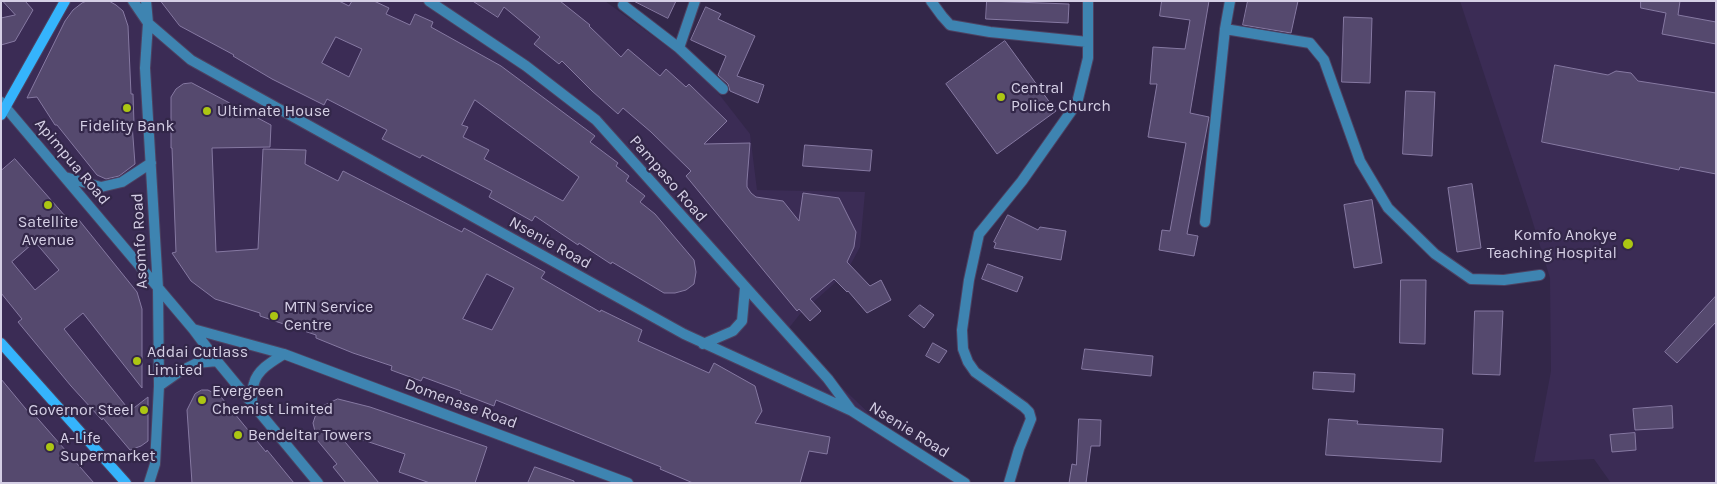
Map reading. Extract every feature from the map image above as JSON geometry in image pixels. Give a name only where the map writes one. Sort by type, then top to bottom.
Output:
[{"type":"street","points":[[3,108],[64,1]]},
{"type":"street","points":[[133,1],[148,22]]},
{"type":"street","points":[[146,1],[148,22]]},
{"type":"street","name":"Pampaso Road","points":[[429,1],[526,66],[596,120],[828,379],[852,411]]},
{"type":"street","points":[[679,48],[695,1]]},
{"type":"street","points":[[931,1],[950,25],[990,32],[1088,42]]},
{"type":"street","points":[[1009,483],[1019,449],[1031,419],[1029,412],[1024,407],[975,372],[968,362],[963,349],[962,330],[969,280],[979,234],[1022,181],[1077,103],[1088,58],[1088,1]]},
{"type":"street","points":[[1205,222],[1224,29],[1230,1]]},
{"type":"street","points":[[623,5],[679,48],[723,89]]},
{"type":"street","name":"Asomfo Road","points":[[148,22],[145,68],[158,288],[159,386],[155,464],[149,483]]},
{"type":"street","name":"Nsenie Road","points":[[148,22],[191,60],[703,344],[852,411],[966,483]]},
{"type":"street","points":[[1224,29],[1310,43],[1324,60],[1360,161],[1388,208],[1435,254],[1471,279],[1504,280],[1540,275]]},
{"type":"street","name":"Apimpua Road","points":[[3,108],[65,177],[193,329],[318,483]]},
{"type":"street","points":[[65,177],[102,187],[122,182],[151,163]]},
{"type":"street","points":[[703,344],[733,331],[742,321],[745,288]]},
{"type":"street","name":"Domenase Road","points":[[193,329],[284,354],[628,483]]},
{"type":"street","points":[[1,343],[126,483]]},
{"type":"street","points":[[252,403],[254,383],[259,374],[264,368],[284,354]]},
{"type":"street","points":[[159,386],[179,372],[197,363],[217,360]]},
{"type":"shaded area","points":[[1,1],[605,1],[701,71],[750,134],[757,190],[865,192],[860,247],[846,273],[800,314],[785,333],[899,442],[964,483],[1,483]]},
{"type":"shaded area","name":"Komfo Anokye Teaching Hospital","points":[[1460,1],[1716,1],[1716,483],[1611,483],[1594,459],[1534,462],[1551,371],[1550,278]]},
{"type":"building","points":[[3,1],[25,1],[33,10],[15,41],[1,45],[1,18],[15,15]]},
{"type":"building","points":[[87,1],[109,1],[116,5],[123,11],[128,26],[131,94],[133,94],[134,124],[132,124],[135,164],[119,176],[106,179],[97,175],[57,125],[55,125],[37,97],[27,98],[65,21],[73,10]]},
{"type":"building","points":[[161,1],[339,1],[349,6],[352,1],[374,1],[389,8],[386,14],[410,25],[415,14],[433,22],[431,27],[501,66],[595,136],[590,142],[618,163],[616,166],[629,176],[626,181],[645,196],[640,202],[655,214],[694,260],[696,272],[694,284],[686,290],[664,293],[612,262],[611,264],[579,243],[578,245],[535,216],[532,221],[489,197],[492,191],[422,155],[420,158],[382,139],[387,130],[327,99],[324,105],[272,79],[234,55],[180,26]],"holes":[[[336,37],[362,49],[349,77],[322,63]],[[475,100],[579,177],[563,201],[484,159],[489,150],[463,137],[468,127],[462,125]]]},
{"type":"building","points":[[473,1],[560,1],[590,25],[621,57],[628,49],[660,76],[666,69],[686,87],[689,84],[727,121],[704,144],[750,143],[747,187],[756,197],[783,201],[799,221],[803,193],[839,198],[856,232],[854,247],[847,262],[870,286],[881,280],[891,300],[867,313],[848,291],[834,279],[810,299],[821,311],[810,321],[799,309],[797,311],[686,176],[691,171],[651,132],[623,108],[618,114],[562,61],[559,64],[534,44],[540,37],[504,7],[498,17]]},
{"type":"building","points":[[634,1],[676,1],[668,18]]},
{"type":"building","points":[[987,1],[1069,4],[1068,23],[986,19]]},
{"type":"building","points":[[1162,1],[1209,1],[1190,113],[1209,117],[1187,234],[1198,236],[1194,256],[1159,250],[1162,230],[1170,231],[1186,143],[1148,137],[1157,84],[1150,84],[1153,47],[1185,49],[1190,20],[1160,16]]},
{"type":"building","points":[[1248,1],[1298,1],[1291,33],[1243,25]]},
{"type":"building","points":[[1641,1],[1680,1],[1678,15],[1716,22],[1716,44],[1662,34],[1666,13],[1641,8]]},
{"type":"building","points":[[706,7],[721,14],[718,19],[755,36],[737,76],[764,85],[758,103],[730,91],[728,84],[718,75],[726,56],[691,40]]},
{"type":"building","points":[[1344,17],[1372,18],[1370,83],[1342,82]]},
{"type":"building","name":"Central Police Church","points":[[1005,41],[1056,111],[997,154],[946,84]]},
{"type":"building","points":[[1555,65],[1608,75],[1616,71],[1631,73],[1638,81],[1716,93],[1716,174],[1680,167],[1679,170],[1542,142]]},
{"type":"building","points":[[192,83],[271,125],[270,147],[212,148],[216,252],[258,249],[263,149],[306,150],[305,164],[338,181],[343,171],[462,232],[464,228],[545,272],[541,278],[600,312],[601,310],[642,330],[638,341],[709,373],[714,363],[755,386],[762,411],[755,423],[830,437],[827,454],[809,451],[800,483],[693,483],[660,469],[661,467],[496,400],[494,406],[423,377],[421,381],[391,370],[392,366],[316,338],[316,335],[260,316],[260,313],[215,299],[191,281],[172,253],[176,252],[171,148],[171,97],[176,89],[183,84]],"holes":[[[487,274],[514,288],[492,330],[463,319]]]},
{"type":"building","points":[[1406,91],[1435,92],[1432,156],[1403,154]]},
{"type":"building","points":[[805,145],[872,150],[870,171],[803,166]]},
{"type":"building","points":[[15,159],[73,225],[79,220],[137,292],[142,309],[142,388],[83,313],[64,329],[130,411],[148,397],[148,441],[141,446],[130,450],[103,418],[102,420],[18,322],[22,319],[1,293],[1,171]],"holes":[[[35,242],[59,270],[35,290],[12,262]]]},
{"type":"building","points":[[1472,184],[1481,248],[1457,252],[1448,188]]},
{"type":"building","points":[[1372,200],[1382,263],[1354,268],[1344,205]]},
{"type":"building","points":[[1008,215],[1038,230],[1040,227],[1066,231],[1061,260],[994,248],[996,243],[994,242]]},
{"type":"building","points":[[988,264],[1023,277],[1017,292],[982,279]]},
{"type":"building","points":[[1401,280],[1426,280],[1425,344],[1400,343]]},
{"type":"building","points":[[1716,296],[1716,322],[1677,363],[1665,352]]},
{"type":"building","points":[[920,305],[934,315],[924,328],[909,316]]},
{"type":"building","points":[[1475,311],[1503,311],[1500,375],[1473,374]]},
{"type":"building","points":[[933,343],[947,351],[939,363],[926,356]]},
{"type":"building","points":[[1085,349],[1153,356],[1151,376],[1082,369]]},
{"type":"building","points":[[1314,372],[1355,374],[1354,392],[1313,389]]},
{"type":"building","points":[[1,379],[30,414],[32,412],[94,483],[1,483]]},
{"type":"building","name":"Bendeltar Towers","points":[[202,390],[208,390],[221,397],[294,483],[192,483],[187,410],[195,394]]},
{"type":"building","points":[[338,399],[370,407],[487,447],[475,483],[430,483],[399,472],[405,454],[336,431],[379,483],[346,483],[333,467],[337,464],[317,440],[313,423],[318,408],[319,410]]},
{"type":"building","points":[[1672,406],[1673,428],[1635,430],[1633,409]]},
{"type":"building","points":[[1079,419],[1101,420],[1100,446],[1091,446],[1086,483],[1069,483],[1072,464],[1076,465]]},
{"type":"building","points":[[1329,419],[1358,421],[1357,424],[1443,429],[1441,462],[1326,455]]},
{"type":"building","points":[[1635,433],[1636,450],[1612,452],[1610,435]]},
{"type":"building","points":[[535,467],[574,481],[574,483],[528,483]]},
{"type":"place","name":"Central Police Church","points":[[1001,97]]},
{"type":"place","name":"Fidelity Bank","points":[[127,108]]},
{"type":"place","name":"Ultimate House","points":[[207,111]]},
{"type":"place","name":"Satellite Avenue","points":[[48,205]]},
{"type":"place","name":"Komfo Anokye Teaching Hospital","points":[[1628,244]]},
{"type":"place","name":"MTN Service Centre","points":[[274,316]]},
{"type":"place","name":"Addai Cutlass Limited","points":[[137,361]]},
{"type":"place","name":"Evergreen Chemist Limited","points":[[202,400]]},
{"type":"place","name":"Governor Steel","points":[[144,410]]},
{"type":"place","name":"Bendeltar Towers","points":[[238,435]]},
{"type":"place","name":"A-Life Supermarket","points":[[50,447]]}]
